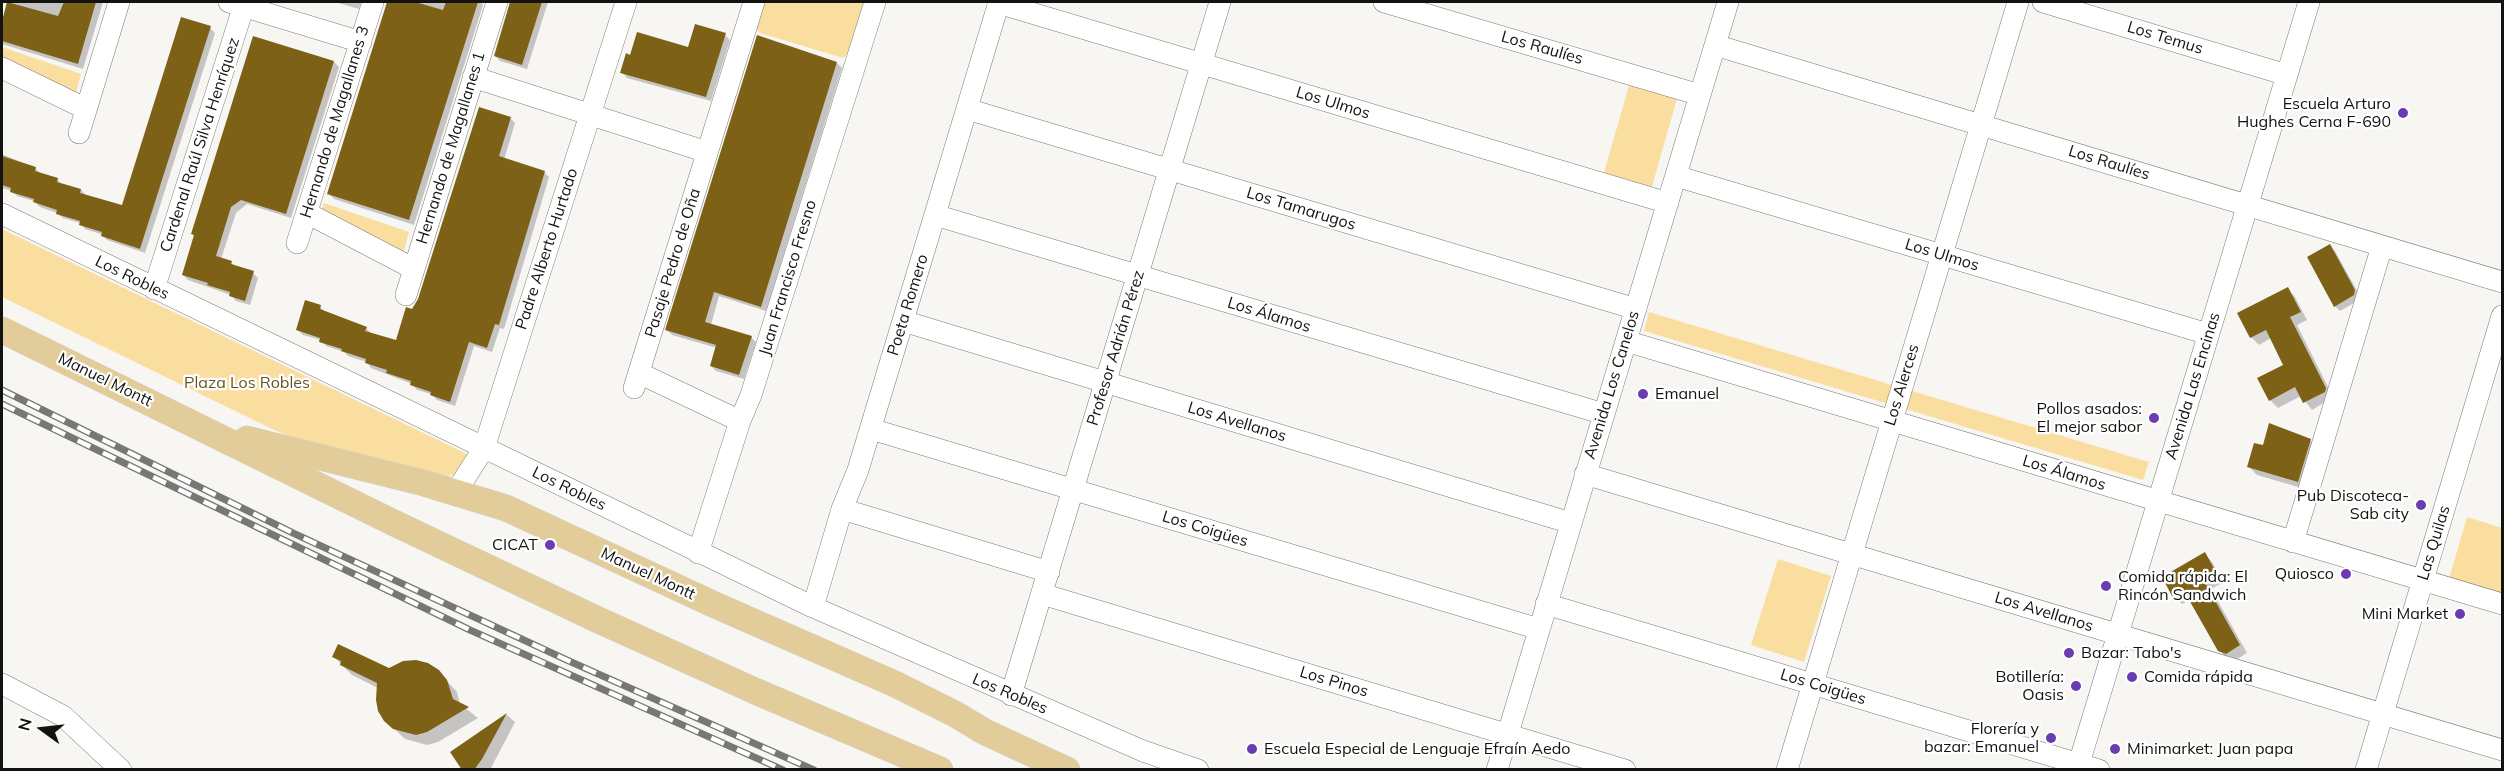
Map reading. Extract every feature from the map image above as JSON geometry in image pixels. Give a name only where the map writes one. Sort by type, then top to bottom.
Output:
[{"type":"main road","name":"Manuel Montt","points":[[2,330],[392,522],[648,643],[797,710],[940,770]]},
{"type":"main road","name":"Manuel Montt","points":[[209,431],[296,450],[456,492],[526,517],[715,606],[885,679],[995,737],[1067,770]]},
{"type":"street","points":[[79,133],[119,2]]},
{"type":"street","name":"Hernando de Magallanes 3","points":[[297,243],[373,2]]},
{"type":"street","name":"Hernando de Magallanes 1","points":[[406,295],[497,2]]},
{"type":"street","name":"Padre Alberto Hurtado","points":[[456,492],[484,448],[626,2]]},
{"type":"street","name":"Pasaje Pedro de Oña","points":[[740,421],[637,380],[754,2]]},
{"type":"street","name":"Juan Francisco Fresno","points":[[698,553],[740,421],[751,395],[875,2]]},
{"type":"street","name":"Los Ulmos","points":[[998,2],[1668,202]]},
{"type":"street","name":"Poeta Romero","points":[[813,607],[842,509],[871,429],[998,2]]},
{"type":"street","name":"Profesor Adrián Pérez","points":[[1011,695],[1220,2]]},
{"type":"street","name":"Los Raulíes","points":[[1384,2],[1700,95]]},
{"type":"street","name":"Avenida Los Canelos","points":[[1497,770],[1728,2]]},
{"type":"street","name":"Los Alerces","points":[[1787,770],[2018,2]]},
{"type":"street","name":"Los Temus","points":[[2043,2],[2287,75]]},
{"type":"street","name":"Avenida Las Encinas","points":[[2078,766],[2309,2]]},
{"type":"street","points":[[239,3],[361,42]]},
{"type":"street","name":"Cardenal Raúl Silva Henríquez","points":[[154,289],[239,3]]},
{"type":"street","name":"Los Raulíes","points":[[1715,45],[2502,282]]},
{"type":"street","points":[[2,68],[86,109]]},
{"type":"street","points":[[473,77],[707,152]]},
{"type":"street","name":"Los Tamarugos","points":[[967,109],[1635,309]]},
{"type":"street","name":"Los Ulmos","points":[[1676,176],[2208,334]]},
{"type":"street","points":[[307,213],[414,269]]},
{"type":"street","name":"Los Robles","points":[[2,214],[813,607],[1143,751],[1198,770]]},
{"type":"street","name":"Los Álamos","points":[[935,215],[1604,414]]},
{"type":"street","points":[[2293,542],[2382,246]]},
{"type":"street","name":"Las Quilas","points":[[2366,770],[2502,316]]},
{"type":"street","name":"Los Avellanos","points":[[903,321],[1571,524]]},
{"type":"street","name":"Los Álamos","points":[[1626,341],[2502,604]]},
{"type":"street","name":"Los Coigües","points":[[871,429],[1539,629]]},
{"type":"street","name":"Los Avellanos","points":[[1586,474],[2502,750]]},
{"type":"street","points":[[842,509],[1049,572]]},
{"type":"street","name":"Los Pinos","points":[[1042,594],[1625,770]]},
{"type":"street","name":"Los Coigües","points":[[1546,604],[2078,766],[2099,770]]},
{"type":"street","points":[[2,684],[63,716],[121,770]]},
{"type":"street","name":"Los Robles","points":[[1143,751],[1166,770]]},
{"type":"green space","points":[[760,2],[864,2],[848,53],[843,58],[760,33],[755,28]]},
{"type":"green space","points":[[2,47],[81,74],[75,96],[2,60]]},
{"type":"green space","points":[[1630,82],[1678,95],[1651,190],[1603,176]]},
{"type":"green space","points":[[324,203],[409,232],[403,254],[321,213]]},
{"type":"green space","name":"Plaza Los Robles","points":[[2,229],[469,455],[456,474],[449,476],[379,458],[313,447],[270,428],[2,297]]},
{"type":"green space","points":[[1649,312],[2149,462],[2143,480],[1644,331]]},
{"type":"green space","points":[[2467,517],[2502,528],[2502,595],[2449,579]]},
{"type":"green space","points":[[1778,559],[1831,576],[1804,662],[1751,645]]},
{"type":"building","points":[[7,2],[58,16],[64,2],[96,2],[78,64],[2,41],[2,21]]},
{"type":"building","points":[[387,2],[415,2],[443,10],[446,2],[478,2],[409,220],[327,194]]},
{"type":"building","points":[[510,2],[542,2],[522,65],[494,56]]},
{"type":"building","points":[[181,17],[211,26],[140,249],[101,236],[102,232],[79,225],[80,221],[56,214],[57,210],[33,202],[34,199],[10,192],[11,188],[2,185],[2,156],[36,167],[35,171],[58,178],[57,182],[81,189],[80,193],[122,205]]},
{"type":"building","points":[[695,24],[726,33],[706,97],[620,73],[626,53],[630,55],[637,32],[688,47]]},
{"type":"building","points":[[757,35],[837,62],[761,307],[714,292],[705,322],[752,336],[739,375],[710,366],[716,345],[665,330]]},
{"type":"building","points":[[253,36],[334,61],[286,214],[241,200],[231,207],[216,256],[232,261],[231,264],[254,271],[245,301],[229,296],[230,292],[182,275],[194,235],[191,234]]},
{"type":"building","points":[[479,107],[511,117],[499,156],[545,171],[499,325],[495,324],[487,348],[469,342],[450,402],[410,385],[411,381],[365,363],[366,359],[319,342],[320,338],[296,330],[305,300],[321,305],[320,309],[367,327],[365,331],[396,340],[406,307],[412,309],[418,299]]},
{"type":"building","points":[[2330,244],[2355,290],[2354,295],[2334,307],[2307,257]]},
{"type":"building","points":[[2288,287],[2301,312],[2290,317],[2326,388],[2325,392],[2303,403],[2295,387],[2269,401],[2257,378],[2283,365],[2266,330],[2250,338],[2237,313]]},
{"type":"building","points":[[2269,423],[2311,439],[2298,482],[2247,467],[2254,443],[2263,445]]},
{"type":"building","points":[[2205,552],[2217,574],[2204,581],[2240,645],[2226,654],[2218,651],[2184,591],[2173,598],[2162,577]]},
{"type":"building","points":[[338,644],[389,668],[403,661],[416,660],[428,663],[439,670],[447,680],[453,699],[469,707],[427,732],[416,735],[393,729],[378,711],[377,683],[340,665],[341,661],[332,657]]},
{"type":"building","points":[[507,713],[474,770],[462,770],[450,752]]},
{"type":"railway","points":[[2,390],[293,533],[569,661],[814,770]]},
{"type":"railway","points":[[2,404],[470,630],[783,770]]},
{"type":"place","name":"Escuela Arturo Hughes Cerna F-690","points":[[2403,113]]},
{"type":"place","name":"Emanuel","points":[[1643,394]]},
{"type":"place","name":"Pollos asados: El mejor sabor","points":[[2154,418]]},
{"type":"place","name":"Pub Discoteca- Sab city","points":[[2421,505]]},
{"type":"place","name":"CICAT","points":[[550,545]]},
{"type":"place","name":"Quiosco","points":[[2346,574]]},
{"type":"place","name":"Comida rápida: El Rincón Sandwich","points":[[2106,586]]},
{"type":"place","name":"Mini Market","points":[[2460,614]]},
{"type":"place","name":"Bazar: Tabo's","points":[[2069,653]]},
{"type":"place","name":"Comida rápida","points":[[2132,677]]},
{"type":"place","name":"Botillería: Oasis","points":[[2076,686]]},
{"type":"place","name":"Florería y bazar: Emanuel","points":[[2051,738]]},
{"type":"place","name":"Escuela Especial de Lenguaje Efraín Aedo","points":[[1252,749]]},
{"type":"place","name":"Minimarket: Juan papa","points":[[2115,749]]}]
